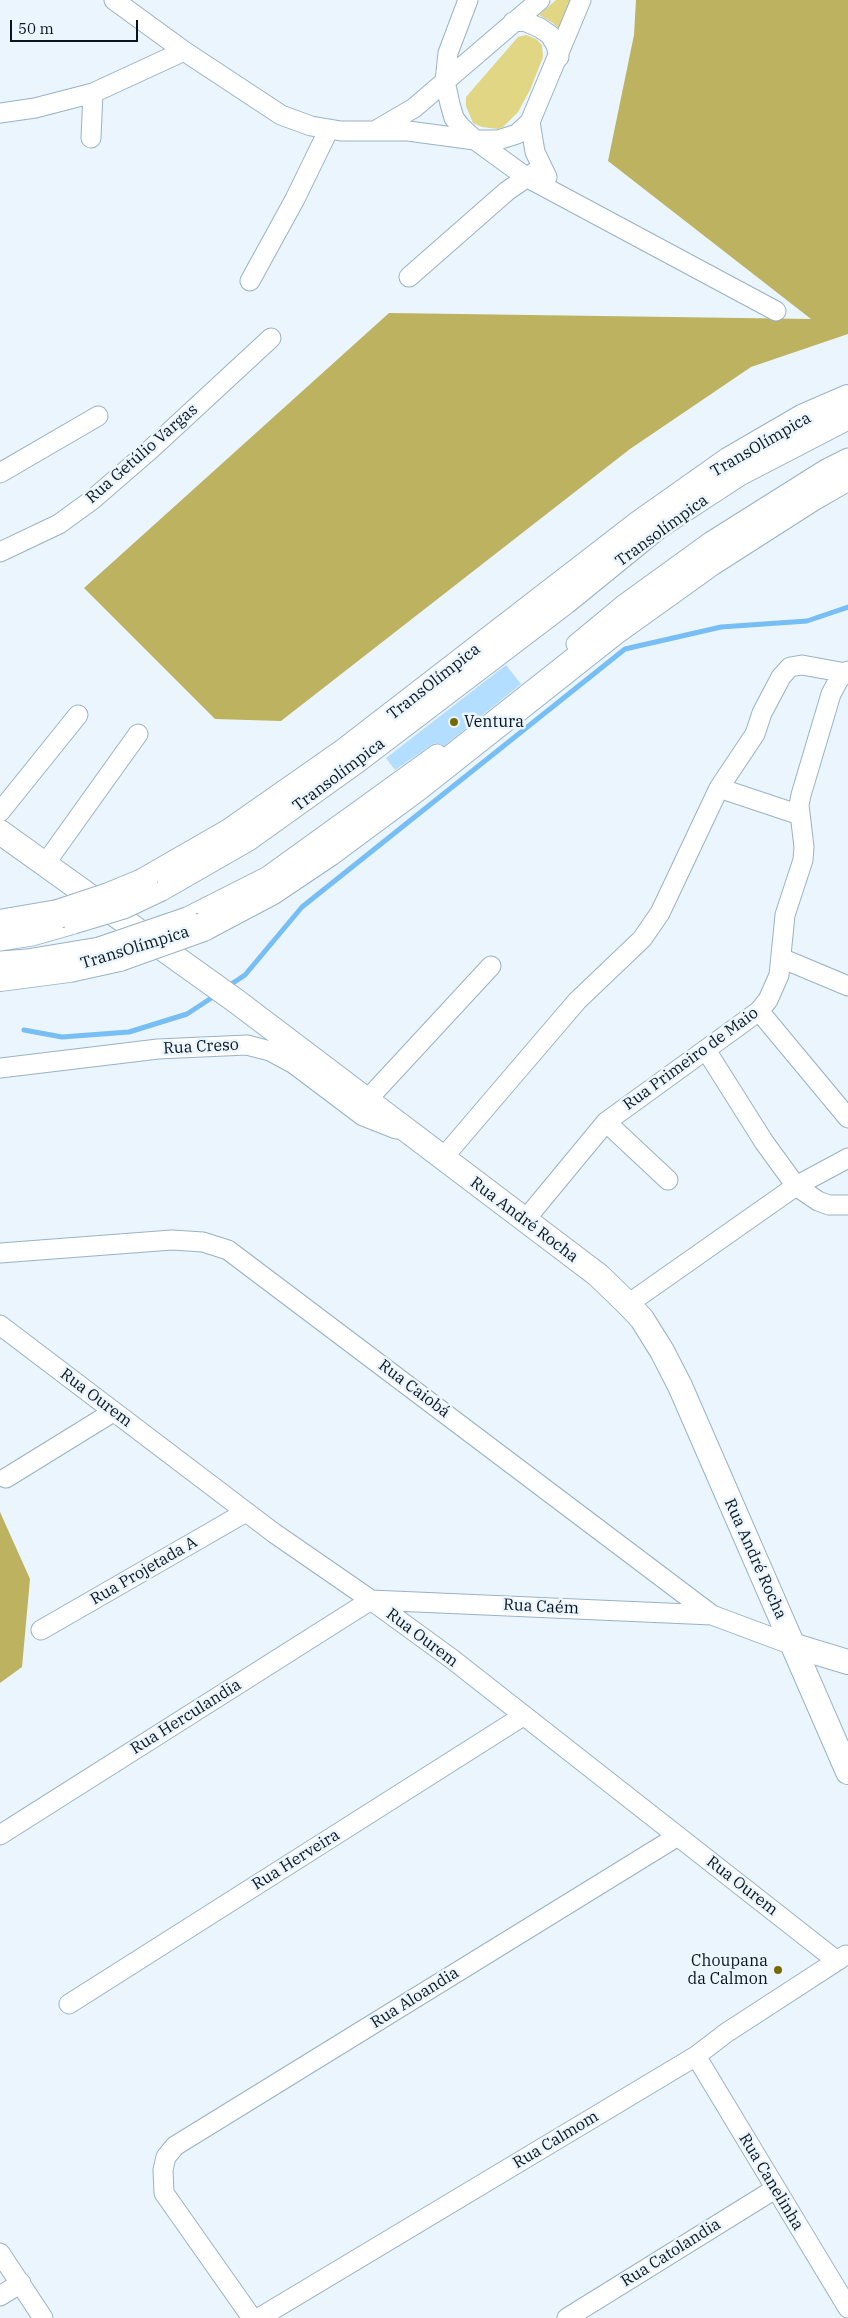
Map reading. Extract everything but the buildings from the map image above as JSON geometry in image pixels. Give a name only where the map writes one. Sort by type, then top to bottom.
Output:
[{"type":"highway","name":"TransOlímpica","points":[[0,924],[66,919],[108,898],[153,887],[343,754],[615,543],[730,461],[804,418],[848,399]]},
{"type":"highway","name":"TransOlímpica","points":[[0,976],[69,968],[195,922],[271,890],[329,852],[418,786],[616,630],[710,562],[848,476]]},
{"type":"main road","name":"Rua André Rocha","points":[[0,832],[236,1001],[442,1159],[598,1275],[628,1304],[647,1327],[680,1386],[728,1500],[795,1646],[848,1772]]},
{"type":"main road","points":[[795,1646],[848,1662]]},
{"type":"street","points":[[114,0],[184,52],[281,115],[311,126],[329,129],[408,131],[475,140],[508,138],[517,134],[530,122],[582,0]]},
{"type":"street","points":[[468,0],[448,53],[445,81],[454,118],[461,127],[475,140],[526,177],[776,311]]},
{"type":"street","points":[[374,131],[414,108],[540,0]]},
{"type":"street","points":[[513,22],[524,21],[550,35],[556,45],[559,57]]},
{"type":"street","points":[[0,113],[35,108],[93,93],[184,52]]},
{"type":"street","points":[[92,138],[93,93]]},
{"type":"street","points":[[530,122],[536,152],[542,167],[561,196]]},
{"type":"street","points":[[250,281],[329,129]]},
{"type":"street","points":[[409,277],[526,177],[542,167]]},
{"type":"street","name":"Rua Getúlio Vargas","points":[[0,552],[60,524],[92,500],[151,449],[271,338]]},
{"type":"street","points":[[0,473],[98,416]]},
{"type":"street","name":"Transolímpica","points":[[153,887],[249,842],[358,763],[567,604],[659,529],[740,476],[848,420]]},
{"type":"street","name":"Transolímpica","points":[[195,922],[268,876],[393,787],[500,707],[623,605],[710,542],[826,469],[848,458]]},
{"type":"street","points":[[442,1159],[577,1001],[642,939],[660,913],[719,788],[755,734],[762,712],[781,677],[790,667],[802,665],[847,672]]},
{"type":"street","name":"Rua Primeiro de Maio","points":[[525,1220],[606,1122],[665,1077],[759,1011],[775,986],[781,958],[785,915],[803,860],[804,847],[800,815],[802,795],[831,694],[835,685],[847,672]]},
{"type":"street","points":[[0,812],[78,715]]},
{"type":"street","points":[[45,864],[138,734]]},
{"type":"street","points":[[719,788],[800,815]]},
{"type":"street","points":[[0,941],[32,936],[66,919]]},
{"type":"street","name":"Transolímpica","points":[[0,961],[109,952]]},
{"type":"street","points":[[781,958],[846,978]]},
{"type":"street","points":[[366,1101],[491,966]]},
{"type":"street","points":[[759,1011],[848,1118]]},
{"type":"street","name":"Rua Creso","points":[[0,1068],[158,1050],[247,1045],[270,1051],[294,1064],[363,1116],[408,1133]]},
{"type":"street","points":[[706,1050],[764,1142],[796,1186],[818,1201],[829,1205],[848,1205]]},
{"type":"street","points":[[0,1054],[44,1064]]},
{"type":"street","points":[[606,1122],[668,1180]]},
{"type":"street","points":[[628,1304],[796,1186],[848,1158]]},
{"type":"street","name":"Rua Caiobá","points":[[0,1254],[172,1240],[203,1242],[228,1250],[712,1615],[795,1646]]},
{"type":"street","name":"Rua Ourem","points":[[0,1325],[246,1512],[452,1659],[678,1836],[843,1957]]},
{"type":"street","points":[[6,1478],[113,1412]]},
{"type":"street","name":"Rua Projetada A","points":[[41,1630],[246,1512]]},
{"type":"street","name":"Rua Caém","points":[[371,1600],[712,1615]]},
{"type":"street","name":"Rua Herculandia","points":[[0,1835],[371,1600]]},
{"type":"street","name":"Rua Herveira","points":[[69,2004],[523,1716]]},
{"type":"street","name":"Rua Aloandia","points":[[252,2318],[164,2193],[166,2157],[176,2146],[678,1836]]},
{"type":"street","name":"Rua Calmom","points":[[259,2318],[696,2056],[843,1957]]},
{"type":"street","name":"Rua Canelinha","points":[[696,2056],[848,2308]]},
{"type":"street","name":"Rua Catolandia","points":[[568,2318],[775,2189]]},
{"type":"street","points":[[0,2253],[43,2318]]},
{"type":"street","points":[[0,2296],[21,2283]]},
{"type":"shaded area","points":[[556,0],[574,0],[561,31],[553,23],[539,15]]},
{"type":"shaded area","points":[[636,0],[848,0],[848,334],[751,367],[630,449],[281,721],[215,719],[84,588],[389,313],[811,319],[608,161],[634,35]]},
{"type":"shaded area","points":[[526,35],[536,39],[542,45],[543,57],[530,90],[518,112],[503,127],[498,129],[482,127],[473,123],[466,106],[466,97],[518,37]]},
{"type":"shaded area","points":[[0,1512],[30,1579],[22,1667],[0,1683]]},
{"type":"waterway","points":[[227,987],[245,975],[302,907],[625,649],[721,627],[807,621],[848,607]]},
{"type":"waterway","points":[[24,1030],[62,1037],[129,1032],[187,1014],[216,995]]},
{"type":"place","name":"Ventura","points":[[454,722]]},
{"type":"place","name":"Choupana da Calmon","points":[[778,1970]]}]
